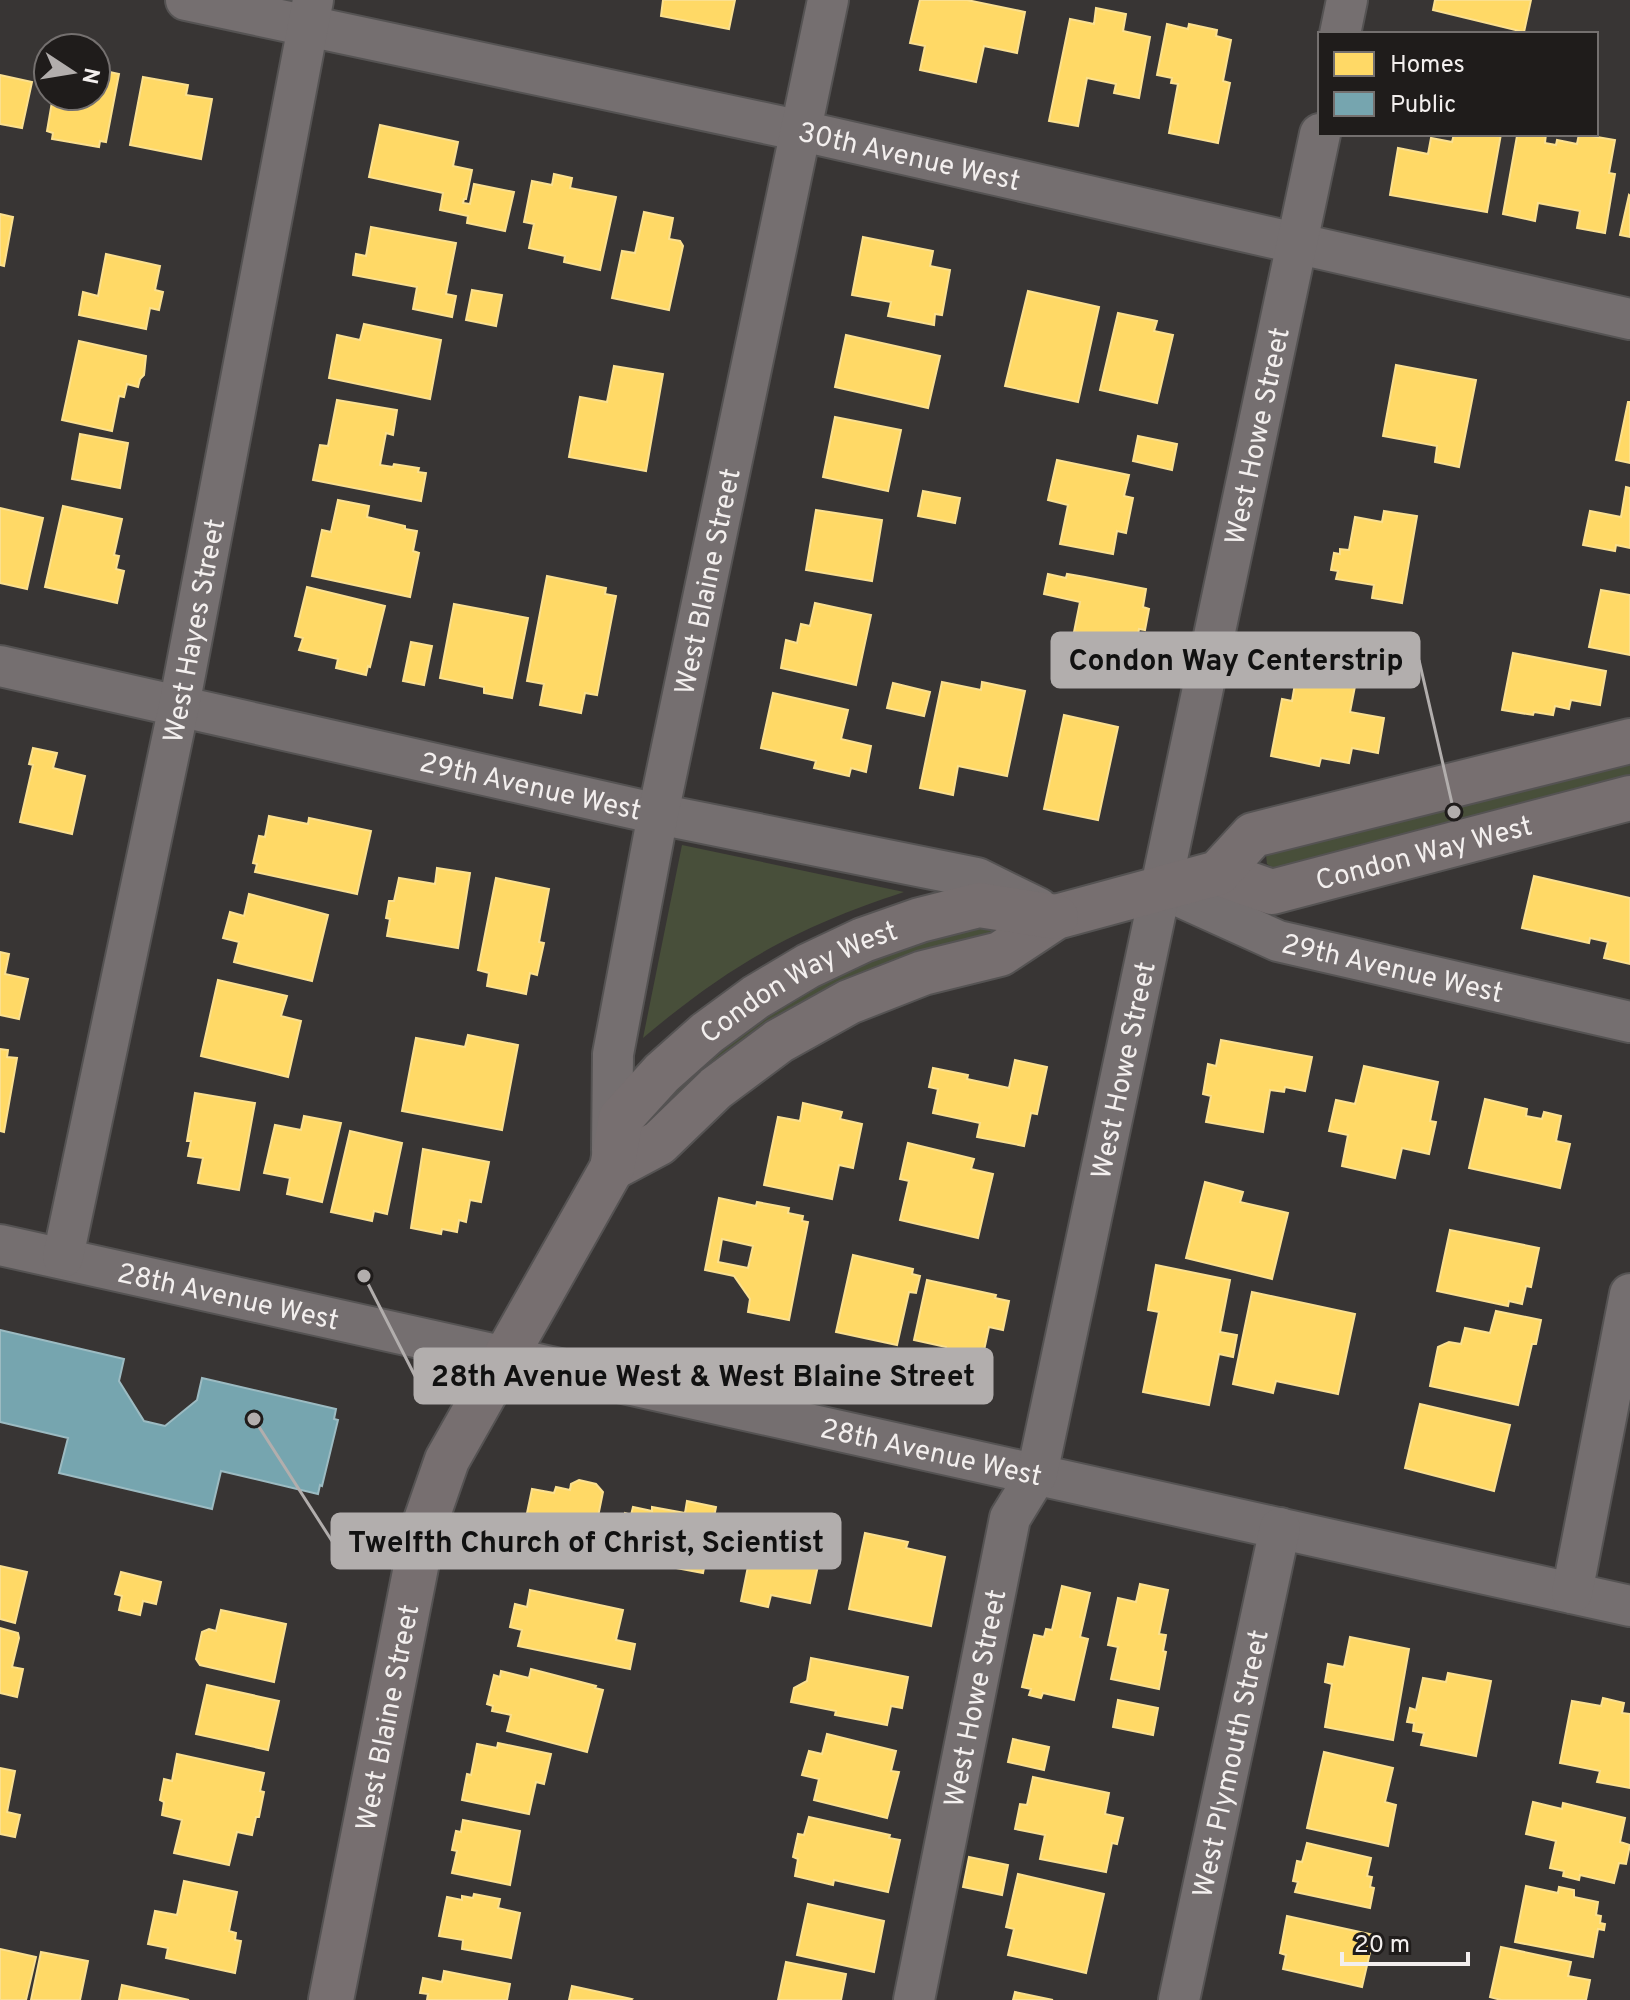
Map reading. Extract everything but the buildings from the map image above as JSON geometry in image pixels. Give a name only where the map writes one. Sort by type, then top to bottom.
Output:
[{"type":"main road","name":"Condon Way West","points":[[612,1168],[659,1143],[716,1088],[779,1041],[849,1002],[908,979],[1000,954],[1056,917],[1218,873],[1253,835],[1630,741]]},
{"type":"main road","name":"Condon Way West","points":[[1218,873],[1272,892],[1630,798]]},
{"type":"main road","points":[[505,1356],[612,1168]]},
{"type":"main road","name":"West Blaine Street","points":[[331,2000],[424,1526],[447,1460],[505,1356]]},
{"type":"street","name":"30th Avenue West","points":[[186,0],[311,14],[802,131],[1630,319]]},
{"type":"street","name":"West Blaine Street","points":[[612,1168],[613,1054],[658,814],[828,0]]},
{"type":"street","points":[[1340,32],[1347,0]]},
{"type":"street","name":"West Hayes Street","points":[[63,1257],[179,706],[311,14]]},
{"type":"street","name":"West Howe Street","points":[[914,2000],[1010,1518],[1037,1474],[1320,136]]},
{"type":"street","name":"29th Avenue West","points":[[0,666],[658,814],[977,878],[1056,917]]},
{"type":"street","name":"29th Avenue West","points":[[1161,888],[1278,941],[1630,1022]]},
{"type":"street","name":"28th Avenue West","points":[[0,1245],[1630,1606]]},
{"type":"street","points":[[1572,1593],[1630,1294]]},
{"type":"street","name":"West Plymouth Street","points":[[1179,2000],[1280,1528]]},
{"type":"green space","points":[[1630,757],[1630,779],[1276,870],[1267,864],[1266,855],[1271,846]]},
{"type":"green space","points":[[682,845],[904,892],[830,919],[766,951],[705,989],[643,1038]]},
{"type":"green space","points":[[994,924],[996,931],[647,1125],[646,1118],[723,1041],[824,978],[934,935]]},
{"type":"place","name":"Condon Way Centerstrip","points":[[1454,812]]},
{"type":"place","name":"28th Avenue West & West Blaine Street","points":[[364,1276]]},
{"type":"place","name":"Twelfth Church of Christ, Scientist","points":[[254,1419]]}]
